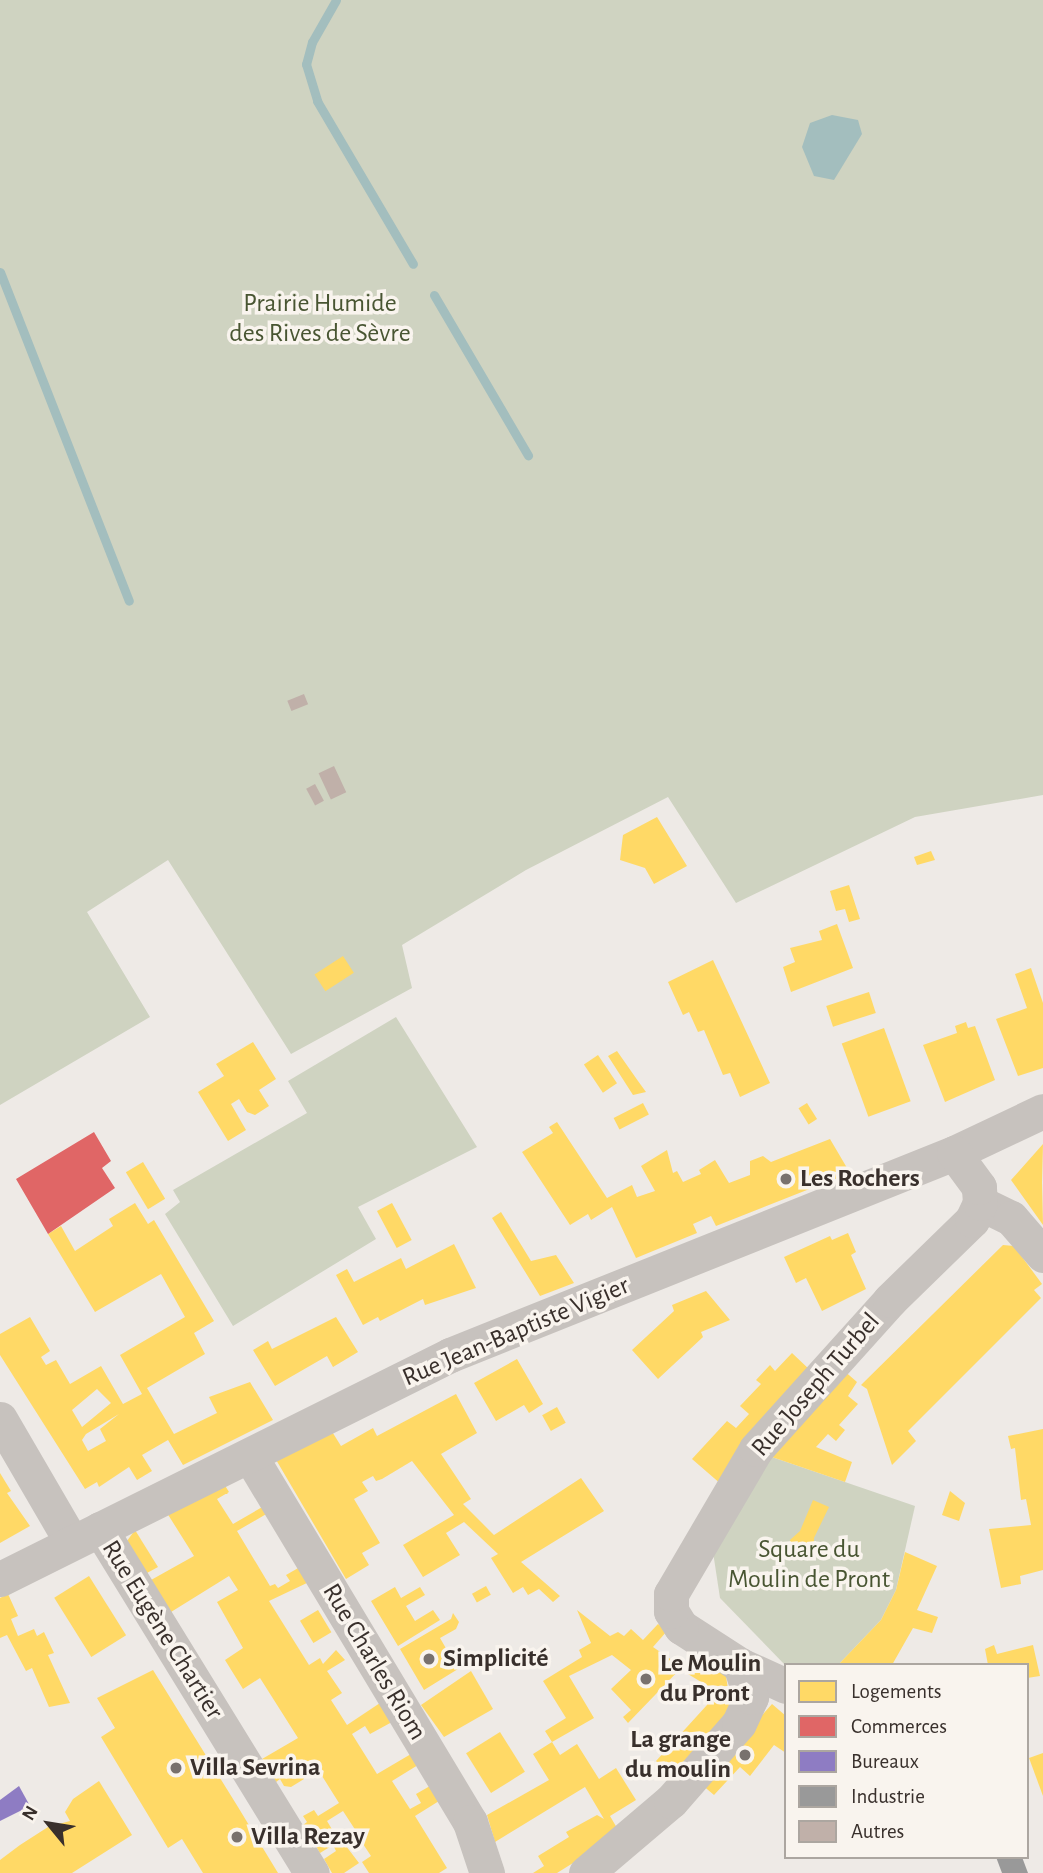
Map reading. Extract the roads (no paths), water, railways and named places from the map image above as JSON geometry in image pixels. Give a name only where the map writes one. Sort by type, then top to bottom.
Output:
[{"type":"street","name":"Rue Jean-Baptiste Vigier","points":[[0,1579],[85,1535],[250,1457],[450,1355],[954,1153],[1043,1111]]},
{"type":"street","points":[[954,1153],[979,1187],[980,1203],[1010,1218],[1043,1255]]},
{"type":"street","name":"Rue Joseph Turbel","points":[[784,1685],[740,1665],[681,1627],[670,1605],[674,1588],[756,1449],[890,1300],[948,1246],[980,1203]]},
{"type":"street","name":"Rue Eugène Chartier","points":[[0,1419],[85,1535],[312,1873]]},
{"type":"street","name":"Rue Charles Riom","points":[[250,1457],[470,1822],[487,1873]]},
{"type":"street","points":[[586,1873],[671,1801],[739,1723],[751,1697],[740,1665]]},
{"type":"water","points":[[832,115],[858,120],[862,134],[834,180],[814,176],[802,147],[810,123]]},
{"type":"waterway","points":[[336,0],[312,42],[306,64],[317,101],[413,264]]},
{"type":"waterway","points":[[0,272],[129,601]]},
{"type":"waterway","points":[[434,295],[528,455]]},
{"type":"place","name":"Les Rochers","points":[[786,1179]]},
{"type":"place","name":"Simplicité","points":[[429,1659]]},
{"type":"place","name":"Le Moulin du Pront","points":[[646,1679]]},
{"type":"place","name":"La grange du moulin","points":[[745,1755]]},
{"type":"place","name":"Villa Sevrina","points":[[176,1768]]},
{"type":"place","name":"Villa Rezay","points":[[237,1837]]},
{"type":"park label","name":"Prairie Humide des Rives de Sèvre","points":[[320,319]]},
{"type":"park label","name":"Square du Moulin de Pront","points":[[809,1565]]}]
